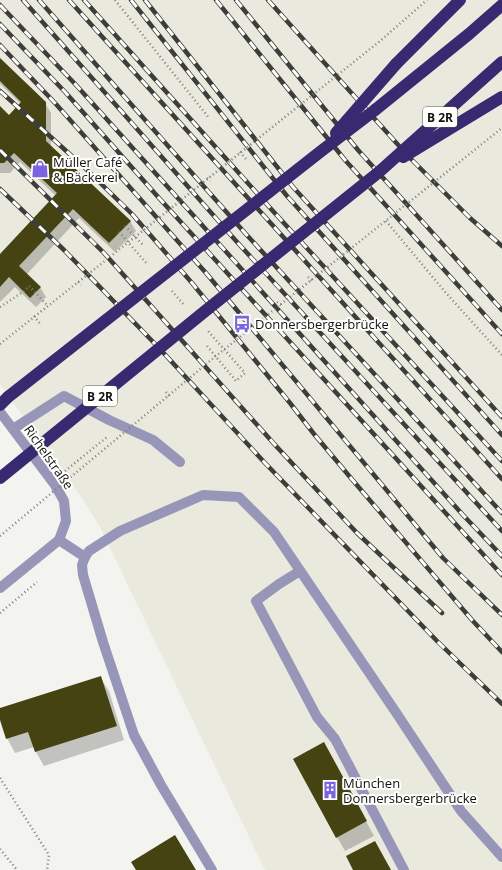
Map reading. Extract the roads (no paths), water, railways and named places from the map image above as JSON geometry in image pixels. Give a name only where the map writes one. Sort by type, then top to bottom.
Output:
[{"type":"highway","points":[[320,152],[396,64],[460,0]]},
{"type":"highway","points":[[3,401],[381,105],[469,34],[502,5]]},
{"type":"highway","name":"B 2R","points":[[0,478],[378,172],[502,62]]},
{"type":"highway","points":[[378,172],[502,97]]},
{"type":"lane","points":[[13,429],[64,396],[121,426],[153,440],[180,462]]},
{"type":"lane","name":"Richelstraße","points":[[0,412],[55,485],[64,501],[66,521],[59,540]]},
{"type":"lane","points":[[212,870],[161,785],[134,735],[103,642],[82,565],[89,551],[120,531],[203,495],[239,497],[274,532],[461,810],[502,857]]},
{"type":"lane","points":[[0,588],[59,540],[85,557]]},
{"type":"lane","points":[[300,571],[256,601],[317,717],[335,739],[404,870]]},
{"type":"railway","points":[[23,0],[237,242],[502,531]]},
{"type":"railway","points":[[39,0],[245,233],[502,513]]},
{"type":"railway","points":[[69,0],[502,479]]},
{"type":"railway","points":[[84,0],[272,210],[502,461]]},
{"type":"railway","points":[[131,0],[287,196],[502,435]]},
{"type":"railway","points":[[145,0],[293,187],[502,417]]},
{"type":"railway","points":[[216,0],[345,160],[502,334]]},
{"type":"railway","points":[[236,0],[358,150],[502,310]]},
{"type":"railway","points":[[268,0],[409,157],[470,218],[502,246]]},
{"type":"railway","points":[[0,5],[76,85],[463,515],[502,556]]},
{"type":"railway","points":[[0,24],[66,93],[159,198],[502,575]]},
{"type":"railway","points":[[0,45],[55,103],[206,273],[443,558],[502,615]]},
{"type":"railway","points":[[0,91],[85,168],[132,214],[192,283],[350,477],[472,620],[502,652]]},
{"type":"railway","points":[[0,150],[104,253],[276,446],[357,533],[442,613]]},
{"type":"railway","points":[[0,189],[64,250],[159,348],[265,463],[437,641],[502,704]]},
{"type":"place","name":"Müller Café & Bäckerei","points":[[40,169]]},
{"type":"place","name":"Donnersbergerbrücke","points":[[242,324]]},
{"type":"place","name":"München Donnersbergerbrücke","points":[[330,790]]}]
